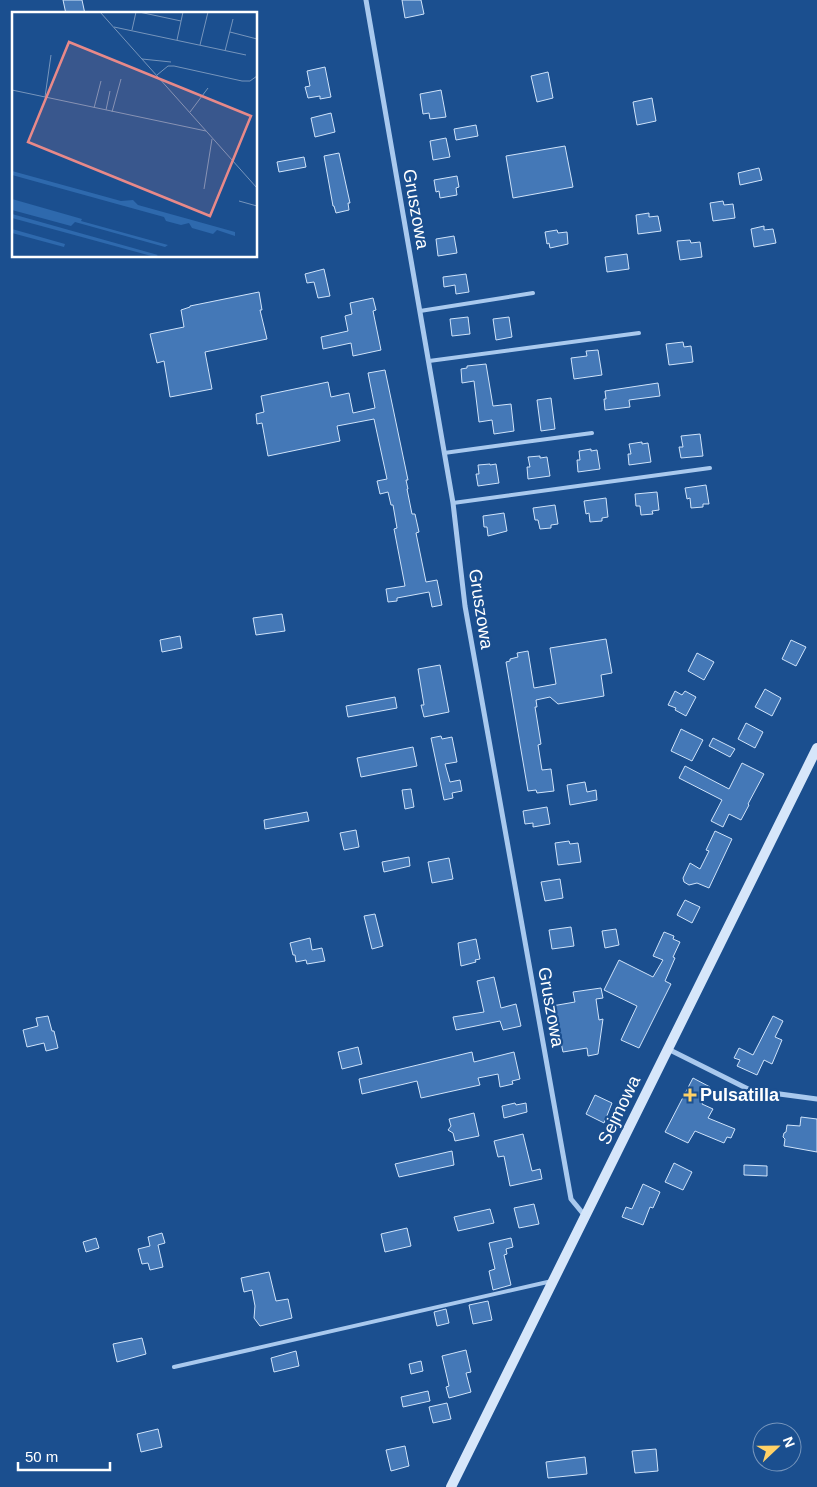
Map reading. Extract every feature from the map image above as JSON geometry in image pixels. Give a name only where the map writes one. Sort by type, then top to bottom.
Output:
[{"type":"main road","name":"Sejmowa","points":[[451,1487],[817,748]]},
{"type":"street","name":"Gruszowa","points":[[366,0],[453,503],[467,616],[571,1199],[586,1216]]},
{"type":"street","points":[[668,1049],[750,1090],[817,1099]]},
{"type":"lane","points":[[420,311],[533,293]]},
{"type":"lane","points":[[429,361],[639,333]]},
{"type":"lane","points":[[444,453],[592,433]]},
{"type":"lane","points":[[453,503],[710,468]]},
{"type":"lane","points":[[174,1367],[554,1281]]},
{"type":"building","points":[[63,0],[82,0],[85,12],[66,12]]},
{"type":"building","points":[[402,0],[421,0],[424,14],[405,18]]},
{"type":"building","points":[[325,67],[331,97],[320,99],[320,96],[308,98],[305,87],[310,86],[307,71]]},
{"type":"building","points":[[548,72],[553,98],[537,102],[531,76]]},
{"type":"building","points":[[441,90],[446,117],[430,119],[429,113],[423,114],[420,94]]},
{"type":"building","points":[[652,98],[656,121],[637,125],[633,102]]},
{"type":"building","points":[[331,113],[335,132],[315,137],[311,118]]},
{"type":"building","points":[[476,125],[478,136],[456,140],[454,129]]},
{"type":"building","points":[[446,138],[450,157],[433,160],[430,141]]},
{"type":"building","points":[[565,146],[573,187],[513,198],[506,156]]},
{"type":"building","points":[[339,153],[350,203],[348,203],[349,210],[336,213],[324,156]]},
{"type":"building","points":[[304,157],[306,167],[279,172],[277,162]]},
{"type":"building","points":[[759,168],[762,180],[740,185],[738,173]]},
{"type":"building","points":[[457,176],[459,187],[456,188],[457,195],[440,198],[439,191],[436,192],[434,180]]},
{"type":"building","points":[[723,201],[724,205],[733,204],[735,218],[713,221],[710,203]]},
{"type":"building","points":[[649,213],[649,217],[658,216],[661,231],[638,234],[636,215]]},
{"type":"building","points":[[764,226],[764,230],[773,229],[776,243],[754,247],[751,229]]},
{"type":"building","points":[[557,230],[558,233],[567,232],[568,244],[550,248],[549,243],[547,244],[545,232]]},
{"type":"building","points":[[454,236],[457,253],[438,256],[436,239]]},
{"type":"building","points":[[690,240],[691,243],[700,242],[702,257],[680,260],[677,241]]},
{"type":"building","points":[[627,254],[629,269],[607,272],[605,257]]},
{"type":"building","points":[[324,269],[330,296],[318,298],[314,282],[307,283],[305,274]]},
{"type":"building","points":[[466,274],[469,292],[456,294],[455,285],[444,287],[443,277]]},
{"type":"building","points":[[259,292],[262,310],[260,310],[267,339],[205,352],[212,389],[170,397],[164,361],[157,363],[150,334],[184,327],[181,310],[190,306]]},
{"type":"building","points":[[373,298],[376,310],[373,311],[381,350],[353,356],[351,343],[323,349],[321,337],[348,331],[345,316],[352,314],[350,303]]},
{"type":"building","points":[[468,317],[470,334],[452,336],[450,319]]},
{"type":"building","points":[[509,317],[512,337],[496,340],[493,319]]},
{"type":"building","points":[[683,342],[684,347],[691,346],[693,362],[669,365],[666,344]]},
{"type":"building","points":[[598,350],[602,375],[574,379],[571,358],[587,356],[586,351]]},
{"type":"building","points":[[486,364],[493,406],[511,404],[514,431],[494,434],[492,420],[479,422],[474,381],[462,383],[461,369],[467,368],[467,366]]},
{"type":"building","points":[[385,370],[408,480],[406,480],[407,489],[412,514],[415,514],[419,532],[416,533],[426,582],[437,580],[442,605],[432,607],[429,592],[397,598],[397,601],[388,602],[386,589],[405,586],[394,529],[397,528],[393,505],[391,505],[388,492],[380,494],[377,481],[387,479],[374,419],[337,426],[340,441],[268,456],[262,423],[257,424],[256,414],[264,412],[261,396],[328,382],[331,397],[349,393],[353,413],[375,408],[368,373]]},
{"type":"building","points":[[658,383],[660,396],[629,400],[630,407],[605,410],[605,391]]},
{"type":"building","points":[[551,398],[555,429],[541,431],[537,400]]},
{"type":"building","points":[[700,434],[703,456],[681,458],[679,447],[683,447],[681,436]]},
{"type":"building","points":[[642,442],[642,444],[648,443],[651,462],[629,465],[628,454],[631,454],[629,444]]},
{"type":"building","points":[[591,449],[591,451],[597,450],[600,469],[578,472],[577,460],[580,460],[579,451]]},
{"type":"building","points":[[540,456],[540,458],[547,457],[550,476],[528,479],[527,467],[530,467],[528,457]]},
{"type":"building","points":[[496,464],[499,483],[478,486],[476,474],[479,474],[478,465]]},
{"type":"building","points":[[706,485],[709,504],[703,504],[703,507],[691,508],[690,498],[687,499],[685,488]]},
{"type":"building","points":[[657,492],[659,510],[652,511],[653,514],[641,515],[640,506],[636,506],[635,494]]},
{"type":"building","points":[[606,498],[608,517],[602,518],[602,521],[590,522],[589,513],[586,514],[584,501]]},
{"type":"building","points":[[555,505],[558,524],[551,525],[551,528],[540,529],[538,520],[535,520],[533,508]]},
{"type":"building","points":[[504,513],[507,531],[488,536],[487,527],[484,527],[483,516]]},
{"type":"building","points":[[282,614],[285,631],[256,635],[253,618]]},
{"type":"building","points":[[180,636],[182,648],[162,652],[160,640]]},
{"type":"building","points":[[606,639],[612,673],[601,675],[604,696],[558,704],[550,697],[536,700],[537,707],[535,707],[541,744],[538,745],[542,770],[551,769],[554,791],[537,793],[536,790],[528,791],[506,662],[518,657],[517,653],[528,651],[534,688],[556,684],[550,648]]},
{"type":"building","points":[[791,640],[806,647],[796,666],[782,659]]},
{"type":"building","points":[[697,653],[714,662],[704,680],[688,671]]},
{"type":"building","points":[[440,665],[449,712],[424,717],[418,669]]},
{"type":"building","points":[[765,689],[781,698],[772,716],[755,707]]},
{"type":"building","points":[[675,691],[682,695],[685,691],[696,697],[686,716],[675,710],[676,708],[668,705]]},
{"type":"building","points":[[395,697],[397,708],[348,717],[346,706]]},
{"type":"building","points":[[746,723],[763,732],[755,748],[738,739]]},
{"type":"building","points":[[681,729],[703,740],[692,761],[671,751]]},
{"type":"building","points":[[441,736],[442,739],[452,737],[457,762],[445,764],[450,782],[460,780],[462,791],[452,793],[453,798],[444,800],[431,738]]},
{"type":"building","points":[[713,738],[735,749],[730,757],[709,746]]},
{"type":"building","points":[[413,747],[417,766],[361,777],[357,758]]},
{"type":"building","points":[[742,763],[764,774],[741,820],[729,814],[723,827],[711,821],[722,800],[679,778],[685,766],[729,789]]},
{"type":"building","points":[[585,782],[587,792],[596,790],[597,800],[570,805],[567,785]]},
{"type":"building","points":[[411,789],[414,807],[405,809],[402,790]]},
{"type":"building","points":[[547,807],[550,824],[533,827],[533,823],[525,824],[523,811]]},
{"type":"building","points":[[307,812],[309,821],[265,829],[264,820]]},
{"type":"building","points":[[356,830],[359,847],[344,850],[340,833]]},
{"type":"building","points":[[715,831],[732,839],[709,888],[697,883],[689,885],[684,882],[683,878],[690,863],[700,869],[709,851],[706,850]]},
{"type":"building","points":[[569,841],[570,844],[578,843],[581,862],[558,865],[555,843]]},
{"type":"building","points":[[409,857],[410,866],[384,872],[382,862]]},
{"type":"building","points":[[449,858],[453,879],[432,883],[428,862]]},
{"type":"building","points":[[560,879],[563,898],[545,901],[541,882]]},
{"type":"building","points":[[685,900],[700,907],[692,923],[677,915]]},
{"type":"building","points":[[375,914],[383,946],[372,949],[364,916]]},
{"type":"building","points":[[571,927],[574,946],[552,949],[549,930]]},
{"type":"building","points":[[616,929],[619,945],[605,948],[602,931]]},
{"type":"building","points":[[664,932],[674,936],[673,939],[680,942],[665,981],[671,984],[639,1048],[621,1040],[637,1006],[604,990],[619,960],[653,977],[663,960],[653,956]]},
{"type":"building","points":[[310,938],[312,950],[322,948],[325,961],[307,964],[306,960],[296,962],[290,943]]},
{"type":"building","points":[[476,939],[480,959],[461,966],[458,943]]},
{"type":"building","points":[[494,977],[501,1008],[516,1004],[521,1026],[503,1030],[500,1021],[456,1030],[453,1017],[484,1012],[477,981]]},
{"type":"building","points":[[601,988],[603,998],[596,999],[599,1020],[603,1019],[598,1054],[588,1056],[587,1048],[563,1052],[552,1006],[575,1002],[573,992]]},
{"type":"building","points":[[48,1016],[58,1048],[46,1051],[44,1043],[27,1047],[23,1030],[38,1026],[36,1018]]},
{"type":"building","points":[[773,1016],[783,1021],[775,1037],[782,1040],[772,1064],[764,1060],[757,1075],[737,1066],[740,1060],[734,1058],[739,1048],[753,1055]]},
{"type":"building","points":[[358,1047],[362,1064],[342,1069],[338,1052]]},
{"type":"building","points":[[472,1052],[474,1062],[514,1052],[520,1079],[512,1081],[513,1084],[500,1087],[498,1074],[478,1078],[480,1085],[421,1098],[417,1081],[362,1094],[359,1079]]},
{"type":"building","points":[[693,1078],[710,1087],[702,1104],[713,1109],[708,1118],[735,1129],[731,1138],[727,1137],[724,1143],[695,1131],[688,1143],[665,1132]]},
{"type":"building","points":[[595,1095],[612,1103],[604,1123],[586,1114]]},
{"type":"building","points":[[515,1103],[516,1105],[526,1103],[527,1112],[504,1118],[502,1106]]},
{"type":"building","points":[[474,1113],[479,1136],[455,1141],[453,1133],[448,1130],[451,1126],[449,1119]]},
{"type":"building","points":[[801,1117],[817,1119],[817,1152],[784,1146],[785,1139],[783,1137],[787,1125],[800,1126]]},
{"type":"building","points":[[523,1134],[532,1171],[540,1169],[542,1179],[510,1186],[504,1156],[498,1157],[494,1141]]},
{"type":"building","points":[[452,1151],[454,1165],[399,1177],[395,1164]]},
{"type":"building","points":[[674,1163],[692,1172],[683,1190],[665,1182]]},
{"type":"building","points":[[744,1165],[767,1166],[767,1176],[744,1175]]},
{"type":"building","points":[[643,1184],[660,1192],[653,1208],[650,1207],[643,1225],[622,1217],[626,1207],[632,1209]]},
{"type":"building","points":[[534,1204],[539,1224],[519,1228],[514,1208]]},
{"type":"building","points":[[490,1209],[494,1223],[458,1231],[454,1217]]},
{"type":"building","points":[[407,1228],[411,1246],[385,1252],[381,1234]]},
{"type":"building","points":[[162,1233],[165,1243],[158,1245],[163,1267],[150,1270],[148,1263],[142,1264],[138,1249],[150,1246],[148,1237]]},
{"type":"building","points":[[96,1238],[99,1248],[86,1252],[83,1242]]},
{"type":"building","points":[[511,1238],[513,1247],[506,1249],[507,1254],[504,1255],[511,1285],[493,1290],[489,1271],[495,1269],[489,1243]]},
{"type":"building","points":[[269,1272],[276,1301],[288,1299],[292,1318],[260,1326],[254,1318],[255,1306],[252,1290],[244,1292],[241,1278]]},
{"type":"building","points":[[488,1301],[492,1320],[473,1324],[469,1305]]},
{"type":"building","points":[[446,1309],[449,1323],[437,1326],[434,1312]]},
{"type":"building","points":[[142,1338],[146,1354],[117,1362],[113,1344]]},
{"type":"building","points":[[466,1350],[471,1372],[466,1373],[471,1392],[449,1398],[446,1387],[449,1386],[442,1356]]},
{"type":"building","points":[[296,1351],[299,1366],[274,1372],[271,1358]]},
{"type":"building","points":[[421,1361],[423,1371],[411,1374],[409,1364]]},
{"type":"building","points":[[428,1391],[430,1401],[403,1407],[401,1397]]},
{"type":"building","points":[[447,1403],[451,1419],[433,1423],[429,1407]]},
{"type":"building","points":[[158,1429],[162,1447],[141,1452],[137,1434]]},
{"type":"building","points":[[405,1446],[409,1466],[391,1471],[386,1450]]},
{"type":"building","points":[[656,1449],[658,1471],[635,1473],[632,1451]]},
{"type":"building","points":[[585,1457],[587,1474],[548,1478],[546,1462]]},
{"type":"place","name":"Pulsatilla","points":[[690,1095]]}]
